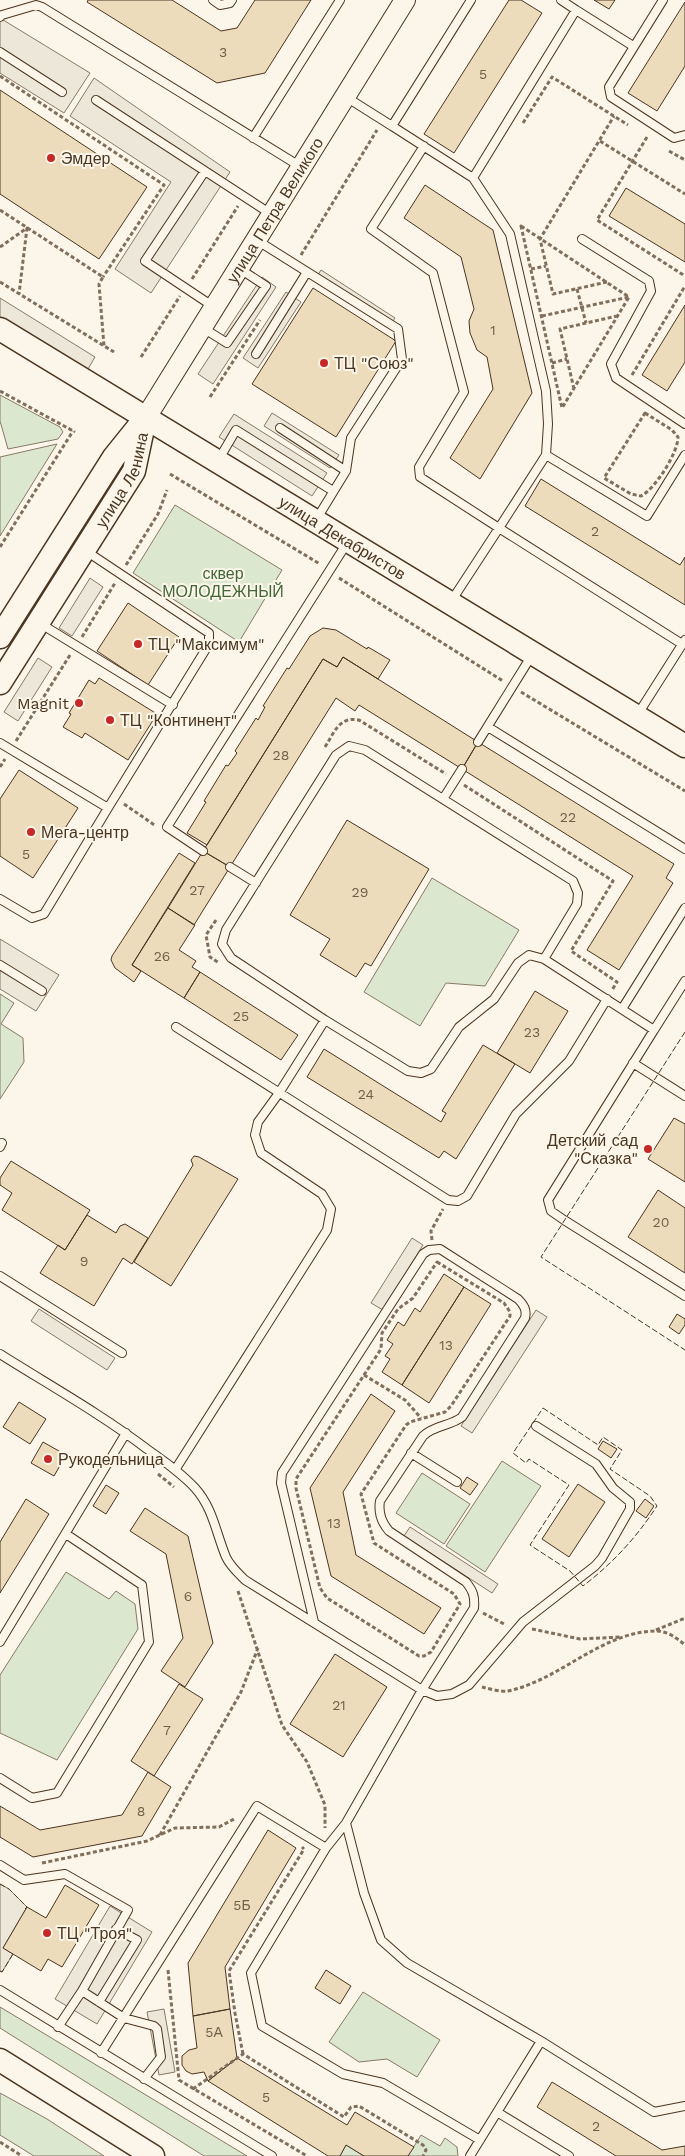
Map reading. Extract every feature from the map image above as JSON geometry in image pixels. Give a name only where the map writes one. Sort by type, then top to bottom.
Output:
[{"type":"main road","name":"улица Декабристов","points":[[0,329],[685,746]]},
{"type":"main road","name":"улица Ленина","points":[[0,683],[134,470],[145,419]]},
{"type":"main road","name":"улица Ленина","points":[[0,637],[114,457],[145,419]]},
{"type":"main road","points":[[0,2060],[153,2156]]},
{"type":"street","name":"улица Петра Великого","points":[[145,419],[405,0]]},
{"type":"lane","points":[[213,0],[220,4],[232,0]]},
{"type":"lane","points":[[253,138],[340,0]]},
{"type":"lane","points":[[392,126],[471,0]]},
{"type":"lane","points":[[561,0],[633,46]]},
{"type":"lane","points":[[663,0],[608,87],[611,97],[674,138],[685,135]]},
{"type":"lane","points":[[0,17],[44,4],[301,168]]},
{"type":"lane","points":[[473,178],[576,10]]},
{"type":"lane","points":[[0,52],[62,92]]},
{"type":"lane","points":[[345,96],[473,178],[510,234],[546,392],[548,424],[546,455],[450,603]]},
{"type":"lane","points":[[96,100],[272,214]]},
{"type":"lane","points":[[424,146],[371,229],[433,273],[464,392],[419,467],[420,476],[499,528],[684,642],[637,716]]},
{"type":"lane","points":[[205,171],[146,261],[214,307]]},
{"type":"lane","points":[[582,239],[648,281],[651,291],[611,364],[616,378],[685,424]]},
{"type":"lane","points":[[256,240],[398,329],[402,360],[352,438],[346,470],[315,522]]},
{"type":"lane","points":[[202,327],[227,343],[266,286],[238,268]]},
{"type":"lane","points":[[256,354],[307,272]]},
{"type":"lane","points":[[280,428],[346,470]]},
{"type":"lane","points":[[216,462],[236,430],[333,492]]},
{"type":"lane","points":[[546,455],[647,516],[685,455]]},
{"type":"lane","points":[[203,851],[168,827],[348,542]]},
{"type":"lane","points":[[0,899],[32,918],[44,914],[209,644],[208,633],[84,550]]},
{"type":"lane","points":[[39,623],[173,705]]},
{"type":"lane","points":[[478,742],[533,653]]},
{"type":"lane","points":[[488,727],[685,849]]},
{"type":"lane","points":[[0,743],[108,808]]},
{"type":"lane","points":[[544,959],[577,904],[578,893],[574,881],[365,750],[349,746],[336,755],[226,930],[222,944],[231,958],[325,1020],[408,1071],[420,1074],[431,1069],[459,1027],[494,999],[518,963],[529,955],[544,959],[654,1030]]},
{"type":"lane","points":[[443,799],[462,769]]},
{"type":"lane","points":[[230,867],[256,883]]},
{"type":"lane","points":[[622,1009],[685,908]]},
{"type":"lane","points":[[0,966],[42,992]]},
{"type":"lane","points":[[685,981],[548,1200],[551,1211],[685,1296]]},
{"type":"lane","points":[[176,1027],[448,1200],[458,1201],[467,1196],[516,1114],[569,1061],[607,999]]},
{"type":"lane","points":[[176,1470],[327,1230],[331,1209],[322,1194],[260,1153],[255,1135],[258,1122],[325,1020]]},
{"type":"lane","points":[[634,1063],[685,1096]]},
{"type":"lane","points":[[314,1622],[281,1483],[282,1473],[423,1254],[433,1249],[440,1249],[518,1299],[524,1305],[525,1318],[462,1416],[457,1421],[428,1431],[380,1501],[379,1509],[383,1524],[389,1531],[466,1582],[472,1589],[475,1598],[474,1608],[422,1690],[346,1823],[326,1848],[251,1972],[262,2026],[343,2074],[384,2083],[480,2140]]},
{"type":"lane","points":[[0,1276],[122,1353]]},
{"type":"lane","points":[[0,1354],[126,1433],[176,1470],[195,1488],[205,1501],[212,1515],[226,1558],[233,1569],[245,1580],[422,1690],[437,1696],[452,1694],[469,1686],[519,1627],[595,1566],[602,1558],[630,1509],[630,1502],[613,1488],[596,1464],[536,1426]]},
{"type":"lane","points":[[0,1642],[126,1433]]},
{"type":"lane","points":[[412,1453],[457,1482]]},
{"type":"lane","points":[[0,1778],[32,1798],[57,1793],[149,1642],[142,1584],[66,1534]]},
{"type":"lane","points":[[101,2053],[257,1806],[326,1848]]},
{"type":"lane","points":[[346,1823],[364,1893],[381,1940],[407,1963],[541,2041],[654,2112],[685,2106]]},
{"type":"lane","points":[[0,1865],[24,1880],[65,1874],[128,1910],[82,1991],[58,2026]]},
{"type":"lane","points":[[98,2002],[137,1940],[116,1929]]},
{"type":"lane","points":[[0,1990],[272,2156]]},
{"type":"lane","points":[[82,1991],[124,2018],[149,2024],[157,2029],[161,2057],[144,2079]]},
{"type":"lane","points":[[470,2156],[541,2041]]},
{"type":"lane","points":[[498,2112],[569,2156]]},
{"type":"path","points":[[0,76],[164,185],[98,284],[104,346]]},
{"type":"path","points":[[522,126],[552,77],[631,127]]},
{"type":"path","points":[[607,282],[553,294],[540,239],[614,116]]},
{"type":"path","points":[[639,132],[655,142]]},
{"type":"path","points":[[647,137],[597,220],[685,276]]},
{"type":"path","points":[[600,141],[685,194]]},
{"type":"path","points":[[662,146],[685,160]]},
{"type":"path","points":[[141,357],[244,196]]},
{"type":"path","points":[[0,210],[103,277]]},
{"type":"path","points":[[516,219],[521,226],[629,297]]},
{"type":"path","points":[[521,226],[562,408],[629,297]]},
{"type":"path","points":[[0,247],[27,228]]},
{"type":"path","points":[[19,294],[27,228]]},
{"type":"path","points":[[531,269],[546,266]]},
{"type":"path","points":[[0,282],[114,352]]},
{"type":"path","points":[[629,380],[685,286]]},
{"type":"path","points":[[577,289],[586,323]]},
{"type":"path","points":[[542,316],[629,297]]},
{"type":"path","points":[[574,389],[560,329],[618,316]]},
{"type":"path","points":[[552,363],[567,359]]},
{"type":"path","points":[[0,391],[74,432],[0,547]]},
{"type":"path","points":[[645,413],[678,436],[678,446],[649,492],[641,496],[632,494],[604,478],[645,413]]},
{"type":"path","points":[[170,474],[330,570],[346,584],[685,791]]},
{"type":"path","points":[[0,767],[158,514],[167,490]]},
{"type":"path","points":[[321,754],[342,721],[350,718],[359,720],[455,779]]},
{"type":"path","points":[[221,912],[206,935],[210,957],[225,968]]},
{"type":"path","points":[[433,1249],[431,1230],[448,1200]]},
{"type":"path","points":[[364,1375],[405,1400],[421,1418]]},
{"type":"path","points":[[236,1585],[282,1725],[307,1762],[325,1806],[326,1848]]},
{"type":"path","points":[[474,1608],[507,1626],[580,1639],[625,1637],[656,1630],[685,1618]]},
{"type":"path","points":[[656,1630],[675,1636],[685,1645]]},
{"type":"path","points":[[469,1686],[506,1691],[544,1680],[590,1652],[625,1637]]},
{"type":"path","points":[[160,1835],[242,1692],[258,1648]]},
{"type":"path","points":[[36,1865],[146,1841],[175,1828],[219,1827],[257,1806]]},
{"type":"path","points":[[295,1843],[304,1848],[229,1971],[234,2013],[243,2054],[344,2117],[351,2107],[358,2106],[422,2145],[426,2150],[423,2156]]},
{"type":"path","points":[[173,1962],[168,1971],[179,2080],[307,2156]]},
{"type":"path","points":[[193,2089],[243,2054]]},
{"type":"path","points":[[0,2143],[22,2156]]},
{"type":"green space","points":[[0,395],[60,427],[63,432],[58,439],[8,449],[0,421]]},
{"type":"green space","points":[[57,444],[0,536],[0,457]]},
{"type":"green space","name":"сквер МОЛОДЕЖНЫЙ","points":[[175,505],[282,570],[239,642],[133,573]]},
{"type":"green space","points":[[432,878],[519,930],[485,986],[446,983],[420,1026],[364,992]]},
{"type":"green space","points":[[0,994],[14,1003],[1,1024],[23,1038],[24,1062],[0,1099]]},
{"type":"green space","points":[[502,1461],[541,1486],[485,1572],[446,1546]]},
{"type":"green space","points":[[422,1473],[470,1504],[444,1544],[396,1513]]},
{"type":"green space","points":[[66,1572],[109,1599],[116,1591],[135,1604],[138,1629],[57,1760],[0,1733],[0,1675]]},
{"type":"green space","points":[[363,1992],[440,2040],[417,2077],[387,2059],[359,2062],[329,2042]]},
{"type":"green space","points":[[0,2007],[247,2156],[204,2156],[0,2028]]},
{"type":"green space","points":[[0,2093],[47,2119],[104,2156],[34,2156],[0,2135]]},
{"type":"green space","points":[[421,2135],[440,2146],[445,2138],[457,2147],[458,2156],[408,2156]]},
{"type":"green space","points":[[346,2145],[364,2156],[340,2156]]},
{"type":"shaded area","points":[[0,18],[90,73],[64,113],[0,73]]},
{"type":"shaded area","points":[[94,78],[230,172],[151,293],[115,269],[171,182],[70,116]]},
{"type":"shaded area","points":[[321,270],[395,318],[388,328],[314,281]]},
{"type":"shaded area","points":[[262,277],[276,287],[213,384],[198,374]]},
{"type":"shaded area","points":[[286,292],[301,302],[258,368],[243,358]]},
{"type":"shaded area","points":[[0,298],[95,357],[85,374],[0,321]]},
{"type":"shaded area","points":[[272,413],[339,455],[330,468],[264,426]]},
{"type":"shaded area","points":[[234,414],[327,473],[312,496],[219,437]]},
{"type":"shaded area","points":[[90,578],[103,587],[72,636],[59,628]]},
{"type":"shaded area","points":[[38,658],[52,667],[18,721],[4,712]]},
{"type":"shaded area","points":[[0,939],[59,975],[36,1011],[0,989]]},
{"type":"shaded area","points":[[412,1238],[423,1245],[383,1310],[371,1303]]},
{"type":"shaded area","points":[[39,1309],[115,1358],[107,1370],[31,1321]]},
{"type":"shaded area","points":[[536,1310],[547,1317],[472,1433],[461,1426]]},
{"type":"shaded area","points":[[410,1527],[498,1584],[492,1593],[404,1536]]},
{"type":"shaded area","points":[[0,1884],[9,1889],[27,1907],[3,1948],[13,1954],[2,1972],[0,1971]]},
{"type":"shaded area","points":[[110,1906],[152,1932],[97,2024],[55,1999]]},
{"type":"shaded area","points":[[164,2009],[175,2072],[159,2075],[147,2012]]},
{"type":"building","points":[[88,0],[172,0],[221,31],[237,28],[255,0],[311,0],[265,73],[217,83],[87,2]]},
{"type":"building","points":[[509,0],[521,0],[542,13],[454,153],[424,134]]},
{"type":"building","points":[[594,0],[615,0],[609,9]]},
{"type":"building","points":[[685,2],[685,66],[657,111],[628,93]]},
{"type":"building","name":"Эмдер","points":[[0,90],[147,187],[99,259],[0,194]]},
{"type":"building","points":[[425,185],[493,230],[532,393],[480,479],[450,458],[493,389],[487,357],[477,350],[470,333],[469,321],[474,309],[461,257],[404,218]]},
{"type":"building","points":[[626,188],[685,224],[685,262],[609,216]]},
{"type":"building","name":"ТЦ \"Союз\"","points":[[313,288],[396,341],[336,437],[252,384]]},
{"type":"building","points":[[685,305],[685,362],[667,391],[642,375]]},
{"type":"building","points":[[541,479],[680,565],[685,557],[685,605],[525,506]]},
{"type":"building","name":"ТЦ \"Максимум\"","points":[[128,603],[179,637],[148,685],[97,651]]},
{"type":"building","points":[[323,628],[336,630],[367,649],[368,647],[390,660],[378,679],[343,657],[337,667],[323,659],[207,845],[187,833],[206,802],[204,801],[226,765],[228,766],[237,753],[235,751],[256,718],[258,720],[265,707],[263,706],[287,668],[289,669],[310,636]]},
{"type":"building","points":[[343,657],[478,742],[462,769],[359,705],[355,711],[336,698],[230,867],[203,851],[323,659],[337,667]]},
{"type":"building","name":"ТЦ \"Континент\"","points":[[99,678],[157,714],[128,760],[85,733],[82,738],[63,727],[71,714],[69,713],[89,680],[95,684]]},
{"type":"building","points":[[478,742],[674,864],[666,878],[673,883],[619,970],[587,950],[633,876],[462,769]]},
{"type":"building","name":"Мега-центр","points":[[19,770],[78,808],[33,878],[0,856],[0,799]]},
{"type":"building","points":[[347,820],[429,869],[371,966],[365,963],[356,977],[320,955],[330,939],[290,915]]},
{"type":"building","points":[[203,851],[230,867],[194,925],[168,908]]},
{"type":"building","points":[[179,853],[195,863],[132,965],[141,971],[134,982],[115,968],[111,960],[112,956]]},
{"type":"building","points":[[168,908],[195,925],[179,950],[196,961],[192,967],[200,972],[184,998],[132,965]]},
{"type":"building","points":[[200,972],[298,1035],[281,1060],[184,998]]},
{"type":"building","points":[[535,991],[568,1011],[530,1073],[497,1053]]},
{"type":"building","points":[[483,1045],[515,1064],[456,1159],[444,1151],[439,1158],[307,1077],[324,1049],[441,1122],[446,1113],[442,1111]]},
{"type":"building","points":[[674,1118],[685,1124],[685,1182],[648,1159]]},
{"type":"building","points":[[194,1156],[238,1179],[171,1286],[134,1262],[193,1165],[191,1160]]},
{"type":"building","points":[[11,1161],[90,1210],[65,1250],[2,1210],[12,1193],[0,1185],[0,1178]]},
{"type":"building","points":[[658,1190],[685,1208],[685,1273],[628,1237]]},
{"type":"building","points":[[87,1215],[116,1233],[120,1226],[125,1224],[148,1238],[132,1264],[123,1258],[94,1306],[40,1273],[58,1245],[65,1250]]},
{"type":"building","points":[[444,1274],[464,1287],[402,1385],[382,1372],[390,1359],[385,1356],[393,1344],[387,1340],[398,1322],[404,1326],[415,1308],[420,1312]]},
{"type":"building","points":[[464,1287],[491,1304],[429,1403],[402,1385]]},
{"type":"building","points":[[677,1314],[685,1319],[685,1325],[679,1334],[669,1327]]},
{"type":"building","points":[[371,1394],[395,1411],[343,1492],[356,1555],[441,1608],[424,1634],[331,1576],[310,1488]]},
{"type":"building","points":[[19,1402],[46,1419],[30,1444],[3,1427]]},
{"type":"building","points":[[603,1441],[617,1449],[611,1458],[598,1449]]},
{"type":"building","name":"Рукодельница","points":[[43,1442],[66,1455],[54,1476],[31,1463]]},
{"type":"building","points":[[467,1477],[478,1484],[470,1495],[460,1488]]},
{"type":"building","points":[[578,1484],[605,1502],[569,1557],[542,1539]]},
{"type":"building","points":[[106,1485],[119,1493],[106,1514],[93,1506]]},
{"type":"building","points":[[26,1499],[49,1514],[0,1593],[0,1542]]},
{"type":"building","points":[[645,1499],[654,1506],[646,1518],[636,1511]]},
{"type":"building","points":[[145,1508],[188,1536],[213,1643],[185,1687],[161,1671],[183,1638],[166,1554],[130,1531]]},
{"type":"building","points":[[335,1654],[387,1687],[343,1757],[290,1724]]},
{"type":"building","points":[[179,1684],[203,1699],[154,1776],[131,1761]]},
{"type":"building","points":[[148,1772],[171,1787],[142,1836],[33,1857],[0,1837],[0,1806],[40,1830],[122,1815]]},
{"type":"building","points":[[268,1830],[296,1848],[225,1967],[230,2009],[193,2016],[188,1963]]},
{"type":"building","name":"ТЦ \"Троя\"","points":[[65,1885],[99,1905],[62,1967],[48,1959],[41,1971],[3,1948],[27,1907],[46,1918]]},
{"type":"building","points":[[326,1970],[351,1986],[340,2004],[315,1988]]},
{"type":"building","points":[[230,2009],[237,2058],[208,2081],[204,2072],[192,2074],[186,2071],[182,2065],[182,2056],[189,2050],[197,2048],[193,2016]]},
{"type":"building","points":[[237,2058],[347,2125],[355,2112],[414,2147],[408,2156],[364,2156],[346,2145],[340,2156],[328,2156],[208,2081]]},
{"type":"building","points":[[552,2082],[662,2150],[685,2146],[685,2156],[616,2156],[537,2107]]},
{"type":"fence","points":[[685,1032],[541,1257],[685,1350]]},
{"type":"fence","points":[[543,1408],[598,1445],[603,1437],[622,1450],[610,1469],[650,1496],[657,1506],[641,1529],[623,1549],[583,1586],[570,1571],[530,1545],[569,1485],[529,1459],[526,1463],[513,1453],[543,1408]]},
{"type":"fence","points":[[0,1884],[9,1889],[27,1907],[25,1909]]},
{"type":"fence","points":[[0,1971],[2,1972],[13,1954],[11,1953]]},
{"type":"place","name":"Эмдер","points":[[51,158]]},
{"type":"place","name":"ТЦ \"Союз\"","points":[[324,363]]},
{"type":"place","name":"ТЦ \"Максимум\"","points":[[138,644]]},
{"type":"place","name":"Magnit","points":[[79,703]]},
{"type":"place","name":"ТЦ \"Континент\"","points":[[110,720]]},
{"type":"place","name":"Мега-центр","points":[[31,832]]},
{"type":"place","name":"Детский сад \"Сказка\"","points":[[648,1149]]},
{"type":"place","name":"Рукодельница","points":[[48,1459]]},
{"type":"place","name":"ТЦ \"Троя\"","points":[[47,1933]]}]
